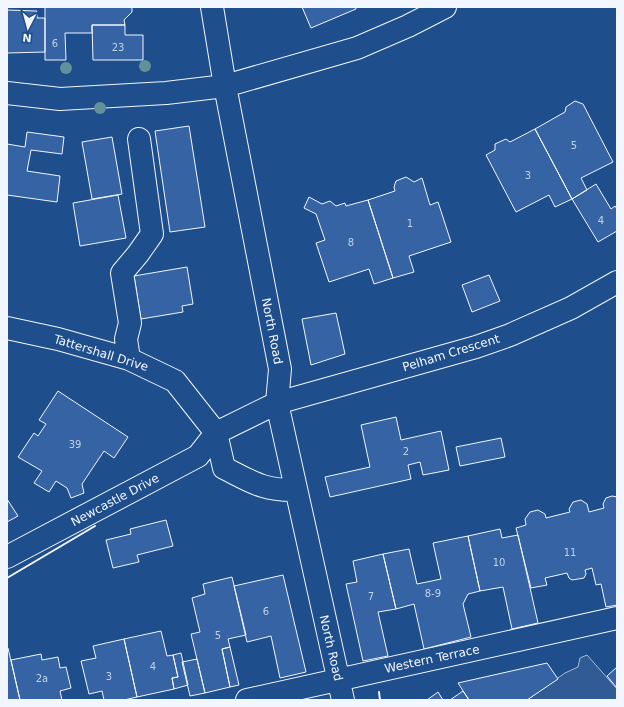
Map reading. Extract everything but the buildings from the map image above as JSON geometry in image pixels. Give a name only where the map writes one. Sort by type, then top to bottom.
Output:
[{"type":"street","name":"North Road","points":[[212,7],[225,86],[280,369],[277,403],[343,700]]},
{"type":"street","points":[[7,93],[60,99],[159,93],[225,86],[357,48],[408,26],[445,7]]},
{"type":"street","points":[[129,359],[126,339],[130,323],[122,273],[152,234],[140,139]]},
{"type":"street","name":"Pelham Crescent","points":[[277,403],[476,348],[510,335],[571,308],[617,282]]},
{"type":"street","name":"Tattershall Drive","points":[[7,328],[58,339],[129,359],[175,381],[216,433],[224,468],[255,484],[277,490],[296,490]]},
{"type":"street","points":[[216,433],[277,403]]},
{"type":"street","name":"Newcastle Drive","points":[[7,558],[198,456],[216,433]]},
{"type":"street","name":"Western Terrace","points":[[247,700],[617,618]]},
{"type":"shaded area","points":[[587,655],[617,689],[617,700],[527,700],[565,673],[578,667],[580,658]]},
{"type":"wall","points":[[7,578],[95,526]]},
{"type":"wall","points":[[379,692],[380,700]]}]
